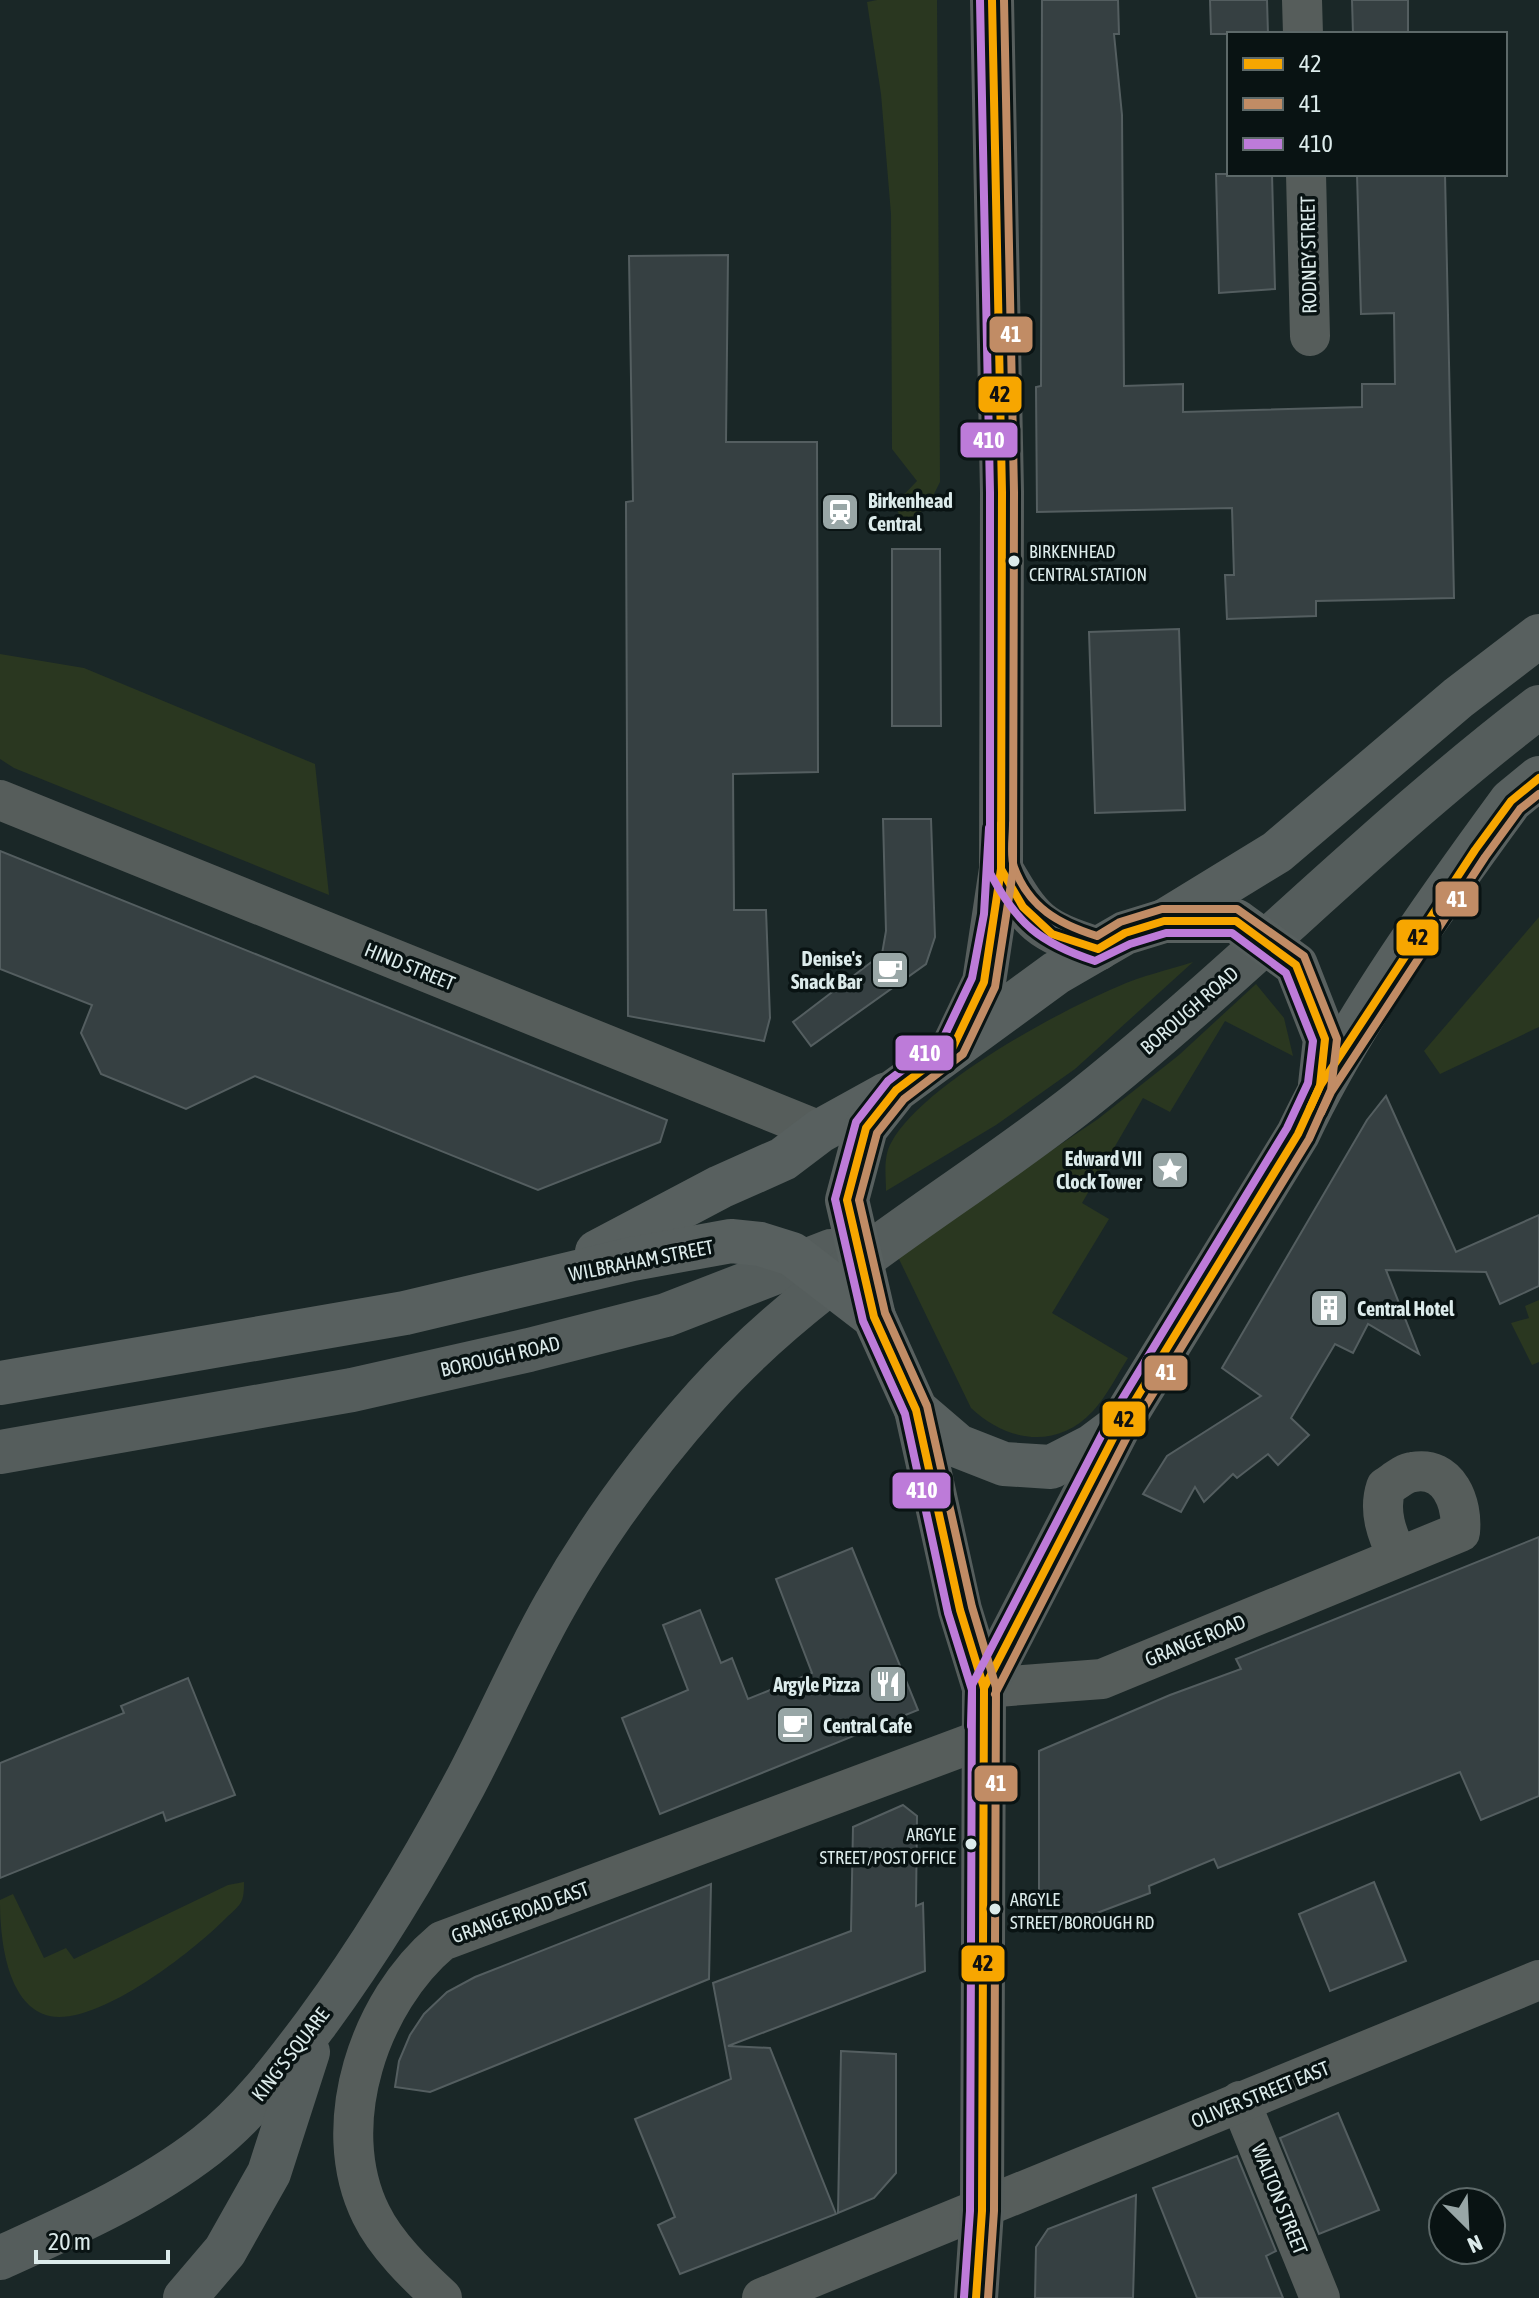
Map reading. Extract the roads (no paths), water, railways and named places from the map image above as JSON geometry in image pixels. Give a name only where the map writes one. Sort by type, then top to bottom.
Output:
[{"type":"highway","points":[[874,1317],[847,1200],[866,1128],[896,1090],[1056,973],[1125,933],[1164,921],[1277,852],[1458,698],[1539,636]]},
{"type":"highway","points":[[916,1410],[958,1446],[1004,1464],[1051,1467],[1092,1446],[1120,1425],[1298,1134],[1320,1086],[1475,850],[1511,801],[1539,778]]},
{"type":"highway","points":[[1164,921],[1236,921],[1296,965],[1325,1039],[1320,1086]]},
{"type":"highway","name":"WILBRAHAM STREET","points":[[541,1281],[720,1187],[783,1159],[820,1131],[896,1090]]},
{"type":"highway","name":"WILBRAHAM STREET","points":[[541,1281],[731,1241],[760,1244],[792,1254],[874,1317],[916,1410]]},
{"type":"highway","points":[[0,1383],[405,1313],[541,1281]]},
{"type":"main road","points":[[953,1047],[984,982],[1001,869],[1002,492],[992,0]]},
{"type":"main road","name":"BOROUGH ROAD","points":[[388,1918],[463,1787],[555,1605],[632,1483],[708,1393],[780,1323],[974,1176],[1077,1104],[1171,1027],[1474,756],[1539,707]]},
{"type":"main road","points":[[1001,869],[1023,907],[1052,934],[1098,949]]},
{"type":"main road","name":"BOROUGH ROAD","points":[[0,1452],[352,1390],[666,1315],[824,1255],[974,1176]]},
{"type":"main road","points":[[916,1410],[960,1610],[984,1688],[982,2211],[976,2298]]},
{"type":"main road","points":[[984,1688],[1120,1425]]},
{"type":"main road","name":"KING'S SQUARE","points":[[0,2258],[104,2210],[206,2146],[261,2095],[356,1970],[388,1918]]},
{"type":"main road","points":[[185,2298],[225,2251],[269,2173],[319,2019]]},
{"type":"street","points":[[1302,0],[1303,32]]},
{"type":"street","name":"RODNEY STREET","points":[[1306,176],[1310,336]]},
{"type":"street","name":"HIND STREET","points":[[0,800],[820,1131]]},
{"type":"street","name":"GRANGE ROAD","points":[[984,1688],[1102,1679],[1398,1557]]},
{"type":"street","name":"GRANGE ROAD EAST","points":[[442,2298],[411,2269],[371,2215],[354,2147],[354,2110],[362,2067],[396,1991],[419,1959],[442,1941],[983,1739]]},
{"type":"street","name":"OLIVER STREET EAST","points":[[982,2211],[1240,2101],[1539,1980]]},
{"type":"street","name":"WALTON STREET","points":[[1240,2101],[1320,2298]]},
{"type":"street","points":[[762,2298],[982,2211]]},
{"type":"place","name":"Birkenhead Central","points":[[840,512]]},
{"type":"place","name":"BIRKENHEAD CENTRAL STATION","points":[[1014,561]]},
{"type":"place","name":"Denise's Snack Bar","points":[[890,970]]},
{"type":"place","name":"Edward VII Clock Tower","points":[[1170,1170]]},
{"type":"place","name":"Central Hotel","points":[[1329,1308]]},
{"type":"place","name":"Argyle Pizza","points":[[888,1684]]},
{"type":"place","name":"Central Cafe","points":[[795,1725]]},
{"type":"place","name":"ARGYLE STREET/POST OFFICE","points":[[971,1844]]},
{"type":"place","name":"ARGYLE STREET/BOROUGH RD","points":[[995,1909]]}]
